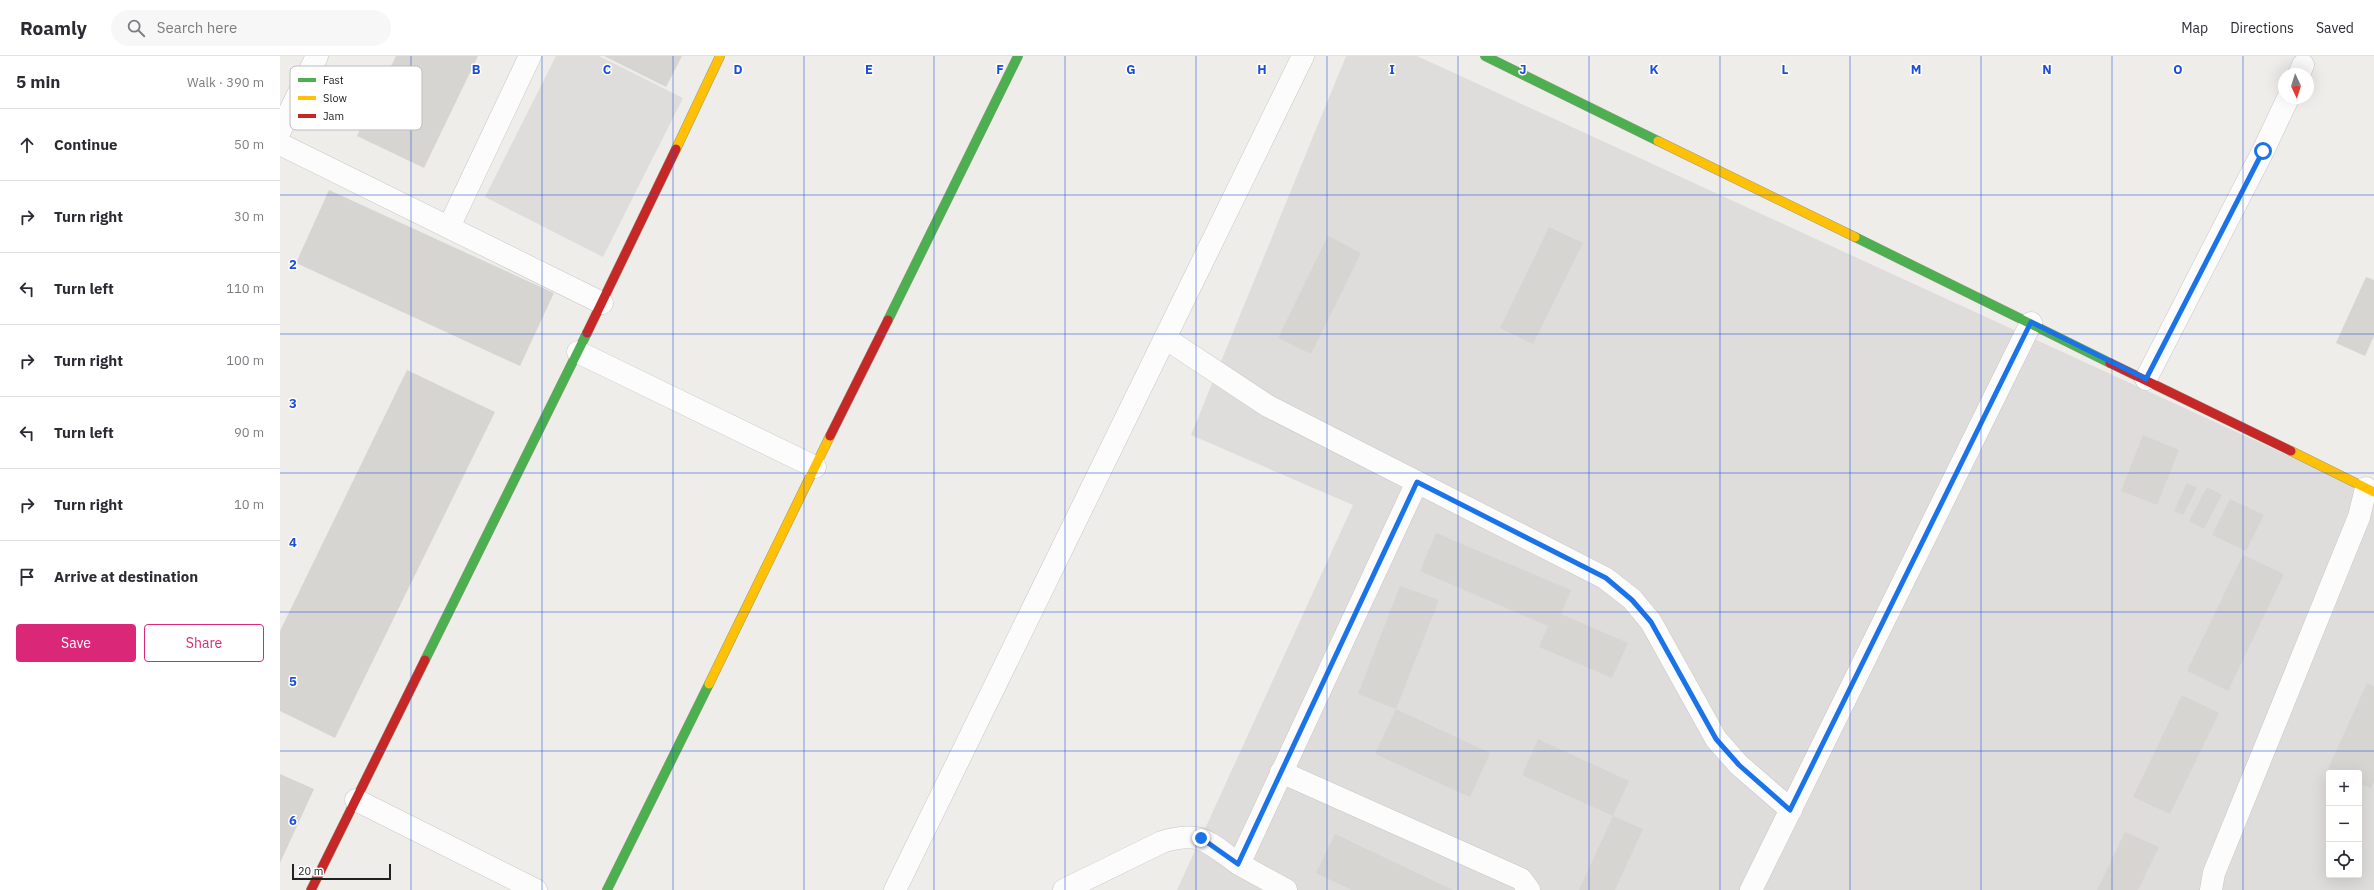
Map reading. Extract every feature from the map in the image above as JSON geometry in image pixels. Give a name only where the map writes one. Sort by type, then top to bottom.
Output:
[{"type":"street","points":[[312,66],[317,56]]},
{"type":"street","points":[[449,227],[530,56]]},
{"type":"street","points":[[311,890],[578,352],[720,56]]},
{"type":"street","points":[[607,890],[1018,56]]},
{"type":"street","points":[[895,890],[1303,56]]},
{"type":"street","points":[[1485,56],[2031,322],[2370,490],[2214,873],[2211,890]]},
{"type":"street","points":[[2146,379],[2263,151],[2285,104]]},
{"type":"street","points":[[280,131],[290,111]]},
{"type":"street","points":[[280,144],[602,303]]},
{"type":"street","points":[[1751,890],[2031,322]]},
{"type":"street","points":[[1165,338],[1268,406],[1606,578],[1632,600],[1651,622],[1716,739],[1739,765],[1790,810]]},
{"type":"street","points":[[578,352],[815,467]]},
{"type":"street","points":[[1238,864],[1417,482]]},
{"type":"street","points":[[1281,772],[1521,880],[1529,890]]},
{"type":"street","points":[[356,800],[536,890]]},
{"type":"street","points":[[1064,890],[1162,842],[1179,837],[1201,838],[1238,864],[1286,890]]},
{"type":"shaded area","points":[[556,56],[599,56],[683,98],[603,257],[485,197]]},
{"type":"shaded area","points":[[1346,56],[1417,56],[2374,495],[2374,890],[1177,890],[1353,505],[1191,435]]},
{"type":"building","points":[[396,56],[478,56],[424,168],[357,136],[360,130],[422,130],[422,66],[391,66]]},
{"type":"building","points":[[604,56],[682,56],[666,87]]},
{"type":"building","points":[[329,190],[554,293],[520,366],[296,263]]},
{"type":"building","points":[[1549,227],[1583,243],[1533,344],[1500,328]]},
{"type":"building","points":[[1328,236],[1361,253],[1311,354],[1278,338]]},
{"type":"building","points":[[2366,277],[2374,280],[2374,336],[2365,356],[2336,343]]},
{"type":"building","points":[[407,370],[495,412],[335,738],[280,711],[280,631]]},
{"type":"building","points":[[2143,435],[2179,450],[2157,505],[2121,491]]},
{"type":"building","points":[[2187,483],[2197,488],[2183,515],[2174,511]]},
{"type":"building","points":[[2207,487],[2222,495],[2204,529],[2189,521]]},
{"type":"building","points":[[2230,499],[2264,515],[2246,551],[2212,535]]},
{"type":"building","points":[[1436,533],[1571,590],[1561,614],[1628,643],[1612,678],[1539,647],[1548,626],[1420,571]]},
{"type":"building","points":[[2243,555],[2284,574],[2228,691],[2187,671]]},
{"type":"building","points":[[1400,586],[1439,600],[1396,709],[1358,694]]},
{"type":"building","points":[[2367,683],[2374,686],[2374,782],[2371,788],[2362,784],[2362,770],[2328,769]]},
{"type":"building","points":[[2182,695],[2219,713],[2170,814],[2133,797]]},
{"type":"building","points":[[1396,709],[1490,753],[1470,797],[1375,754]]},
{"type":"building","points":[[1538,739],[1629,781],[1613,816],[1522,775]]},
{"type":"building","points":[[280,774],[314,789],[280,863]]},
{"type":"building","points":[[1613,816],[1643,829],[1615,890],[1579,890]]},
{"type":"building","points":[[2125,832],[2159,847],[2138,890],[2097,890]]},
{"type":"building","points":[[1335,834],[1453,890],[1352,890],[1316,873]]},
{"type":"traffic: fast","points":[[888,320],[1018,56]]},
{"type":"traffic: fast","points":[[1485,56],[1658,141]]},
{"type":"traffic: fast","points":[[1855,237],[2110,363]]},
{"type":"traffic: fast","points":[[425,660],[587,333]]},
{"type":"traffic: fast","points":[[607,890],[709,684]]},
{"type":"traffic: slow","points":[[676,149],[720,56]]},
{"type":"traffic: slow","points":[[1658,141],[1855,237]]},
{"type":"traffic: slow","points":[[709,684],[830,436]]},
{"type":"traffic: slow","points":[[2291,451],[2374,492]]},
{"type":"traffic: jam","points":[[587,333],[676,149]]},
{"type":"traffic: jam","points":[[830,436],[888,320]]},
{"type":"traffic: jam","points":[[2110,363],[2291,451]]},
{"type":"traffic: jam","points":[[311,890],[425,660]]},
{"type":"route","points":[[1201,838],[1238,864],[1417,482],[1606,578],[1632,600],[1651,622],[1716,739],[1739,765],[1790,810],[2031,322],[2146,379],[2263,151]]}]
